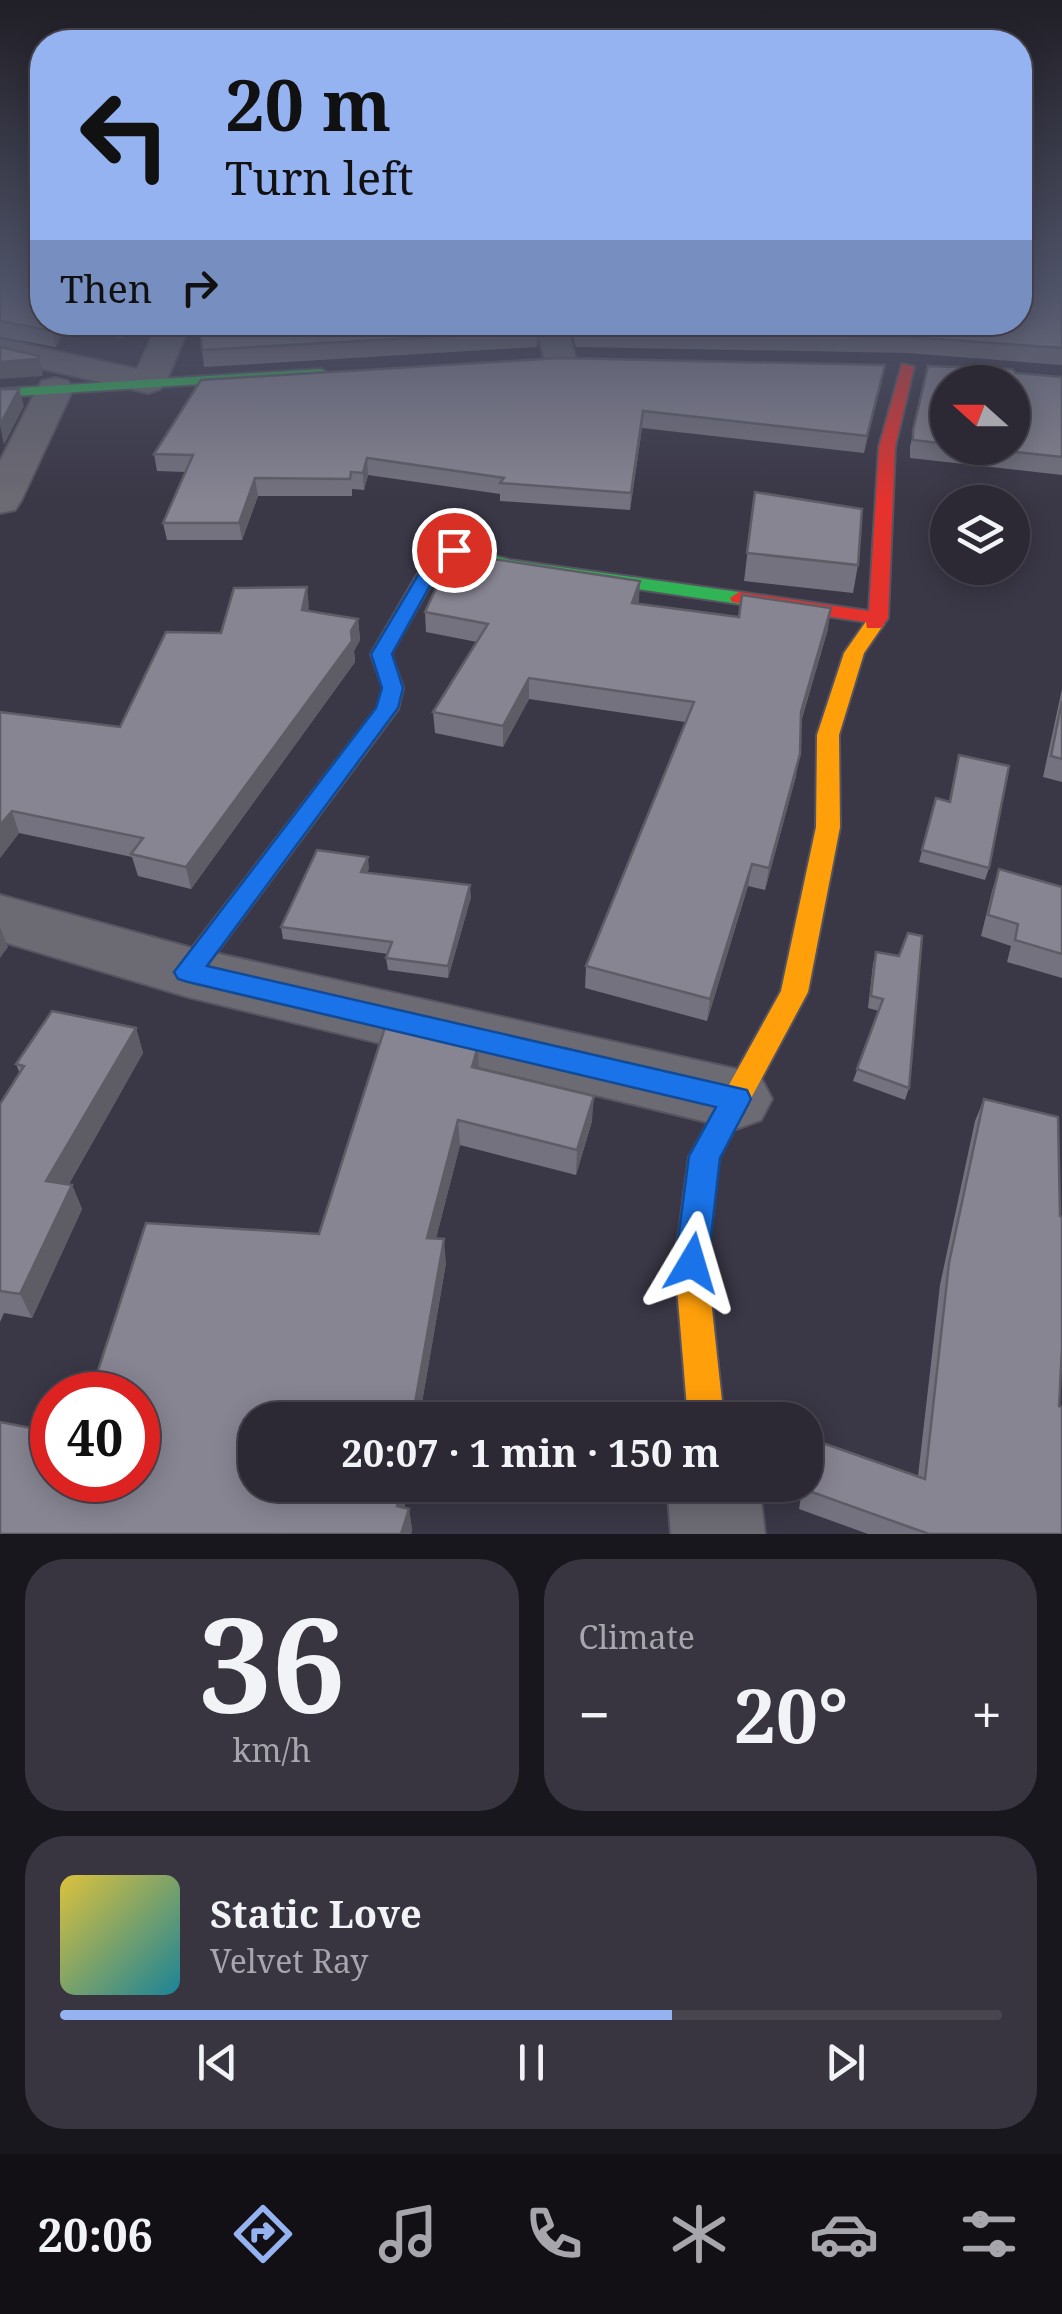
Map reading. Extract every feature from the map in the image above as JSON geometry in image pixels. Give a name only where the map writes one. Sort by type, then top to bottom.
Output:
[{"type":"street","points":[[43,359],[148,382]]},
{"type":"street","points":[[148,382],[159,359]]},
{"type":"street","points":[[704,1402],[692,1263],[704,1156],[794,992],[828,827],[828,735],[854,654],[878,618],[887,447],[907,368]]},
{"type":"street","points":[[0,394],[344,372]]},
{"type":"street","points":[[0,501],[55,389]]},
{"type":"street","points":[[188,972],[387,708],[393,688],[382,654],[424,579],[454,550],[509,565],[878,618]]},
{"type":"street","points":[[0,918],[188,972],[736,1099]]},
{"type":"street","points":[[715,1502],[718,1534]]},
{"type":"building","points":[[0,359],[38,359],[38,359],[0,362]]},
{"type":"building","points":[[549,359],[885,365],[867,436],[643,411],[631,493],[500,483],[504,478],[367,458],[363,473],[351,472],[350,479],[255,478],[239,523],[163,523],[193,455],[154,454],[201,380]]},
{"type":"building","points":[[930,366],[930,442],[913,440]]},
{"type":"building","points":[[1030,374],[1062,377],[1062,457],[1030,453]]},
{"type":"building","points":[[0,389],[19,389],[0,425]]},
{"type":"building","points":[[755,492],[862,509],[858,565],[747,553]]},
{"type":"building","points":[[459,554],[640,581],[632,603],[739,617],[742,595],[831,608],[801,712],[800,754],[769,868],[752,864],[710,999],[586,966],[694,702],[529,678],[503,726],[433,712],[488,624],[425,612],[446,567]]},
{"type":"building","points":[[307,587],[302,610],[358,619],[351,631],[352,641],[186,867],[131,854],[143,838],[12,811],[0,825],[0,712],[120,727],[166,632],[221,633],[234,588]]},
{"type":"building","points":[[1062,701],[1062,759],[1051,756]]},
{"type":"building","points":[[959,755],[1009,766],[989,868],[922,850],[936,798],[950,802]]},
{"type":"building","points":[[317,850],[368,857],[361,872],[470,885],[448,966],[386,958],[392,942],[281,927]]},
{"type":"building","points":[[999,869],[1062,887],[1062,954],[1015,940],[1018,924],[988,915]]},
{"type":"building","points":[[908,933],[922,936],[909,1088],[857,1069],[883,999],[871,996],[876,952],[899,956]]},
{"type":"building","points":[[52,1011],[136,1028],[46,1181],[72,1185],[20,1294],[0,1291],[0,1104],[24,1066],[16,1064]]},
{"type":"building","points":[[386,1024],[478,1046],[472,1067],[594,1096],[577,1150],[458,1120],[427,1238],[444,1239],[415,1402],[238,1402],[238,1502],[398,1502],[397,1506],[409,1509],[401,1534],[0,1534],[0,1422],[30,1428],[30,1502],[160,1502],[160,1372],[97,1372],[146,1223],[319,1234]]},
{"type":"building","points":[[984,1099],[1058,1117],[1062,1217],[1062,1534],[929,1534],[823,1496],[823,1443],[925,1479],[949,1263]]},
{"type":"traffic: fast","points":[[0,393],[321,373]]},
{"type":"traffic: fast","points":[[188,972],[387,709],[393,688],[381,654],[424,579],[454,550],[509,565],[739,598]]},
{"type":"traffic: slow","points":[[704,1402],[691,1263],[704,1157],[794,992],[828,827],[828,735],[854,653],[874,624]]},
{"type":"traffic: jam","points":[[874,624],[878,618],[887,447],[907,367]]},
{"type":"traffic: jam","points":[[739,598],[878,618]]},
{"type":"route","points":[[454,550],[424,579],[382,654],[393,688],[387,708],[188,972],[736,1099],[704,1156],[692,1263]]}]
